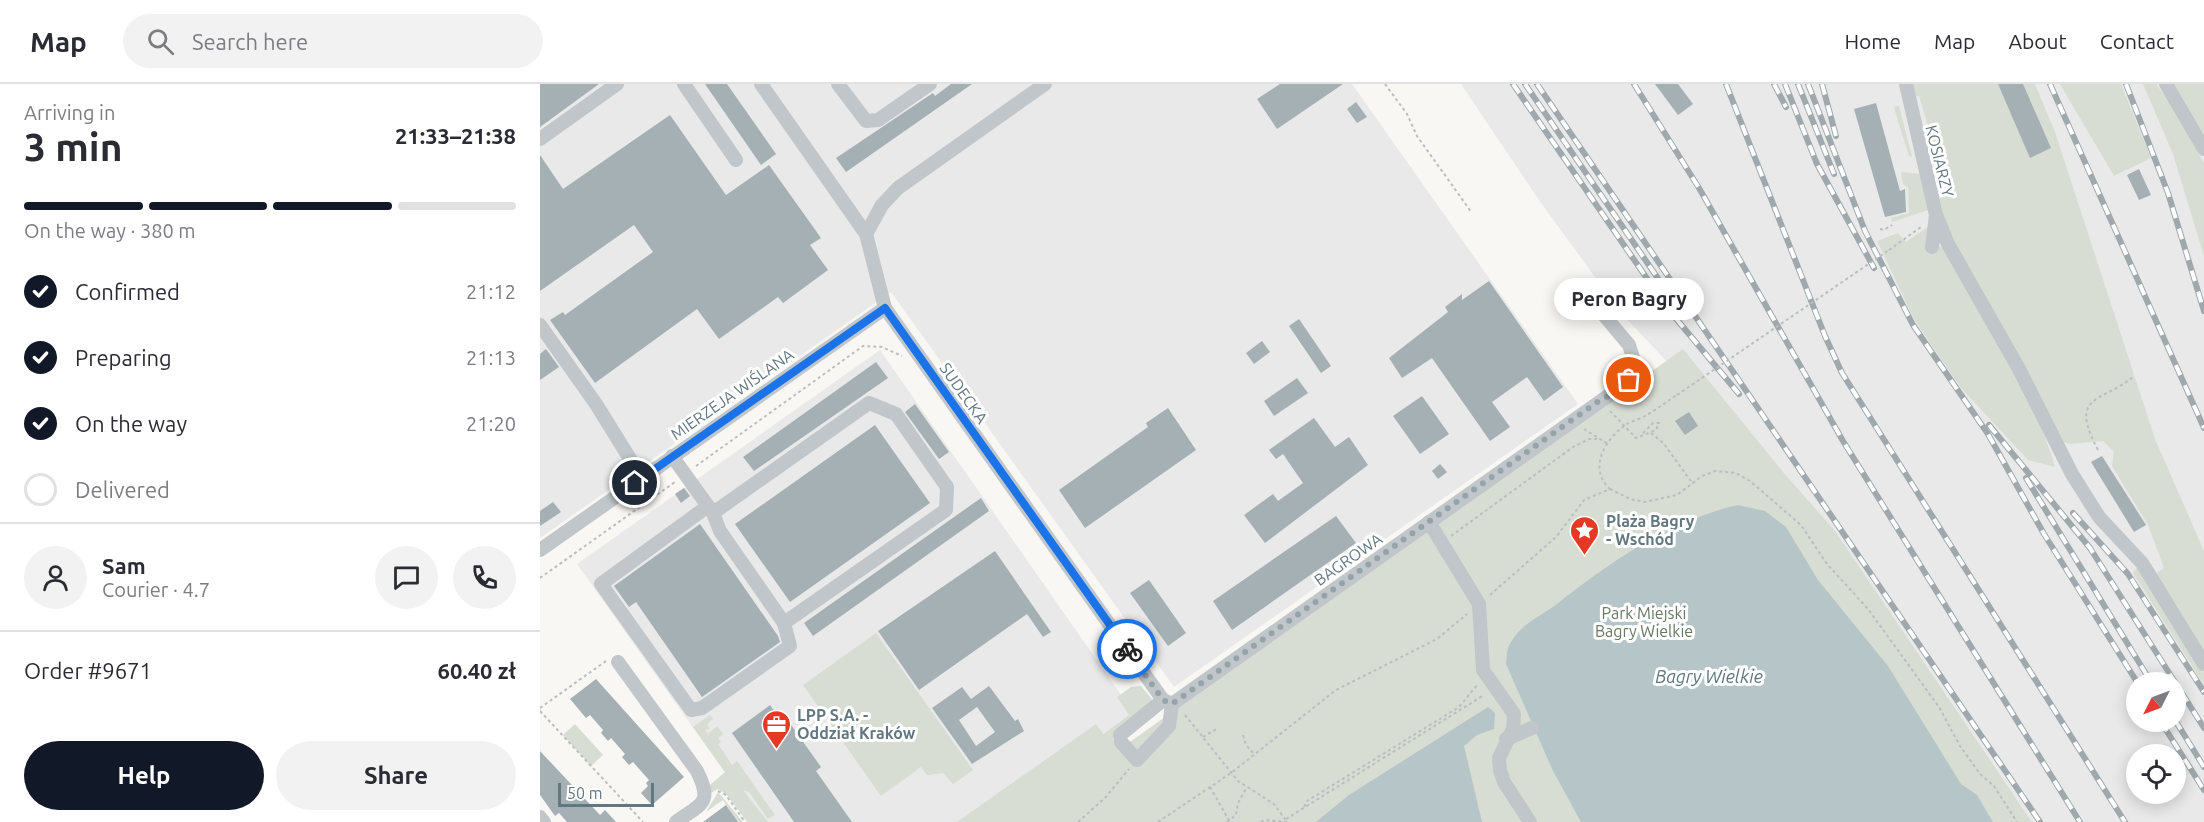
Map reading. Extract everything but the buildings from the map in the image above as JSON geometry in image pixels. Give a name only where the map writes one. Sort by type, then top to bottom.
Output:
[{"type":"street","points":[[540,139],[617,84]]},
{"type":"street","points":[[684,84],[736,160]]},
{"type":"street","name":"SUDECKA","points":[[761,84],[866,234],[885,308],[1167,702]]},
{"type":"street","points":[[838,84],[866,121],[870,122],[878,120],[930,84]]},
{"type":"street","points":[[866,234],[882,206],[898,188],[1045,84]]},
{"type":"street","name":"KOSIARZY","points":[[1906,84],[1904,88],[1936,215],[1932,247]]},
{"type":"street","points":[[2166,84],[2204,149]]},
{"type":"street","points":[[1936,215],[1948,243],[2084,495],[2117,538],[2142,563],[2204,664]]},
{"type":"street","name":"MIERZEJA WIŚLANA","points":[[540,550],[885,308]]},
{"type":"street","name":"BAGROWA","points":[[1137,760],[1121,742],[1120,735],[1625,384],[1636,362],[1629,345],[1598,308]]},
{"type":"street","points":[[540,325],[596,404],[632,462]]},
{"type":"street","points":[[672,456],[711,509],[720,531],[784,623],[790,646],[702,708],[691,710],[601,584],[711,509],[869,403],[896,414],[947,487],[946,510],[784,623]]},
{"type":"street","points":[[1429,522],[1479,604],[1482,623],[1480,653],[1483,670],[1514,714],[1513,729],[1499,758],[1500,770],[1504,782],[1530,822]]},
{"type":"street","points":[[614,660],[697,771],[706,790],[705,799],[676,822]]},
{"type":"street","points":[[1137,760],[1169,726],[1167,702]]},
{"type":"street","points":[[1506,740],[1532,729]]},
{"type":"street","points":[[540,817],[544,822]]},
{"type":"path","points":[[1385,84],[1407,114],[1417,136],[1472,213]]},
{"type":"path","points":[[1880,229],[1884,230],[1892,225]]},
{"type":"path","points":[[1916,231],[1645,417],[1624,426],[1600,456],[1598,470],[1604,483],[1610,489],[1630,499],[1645,502],[1677,495],[1714,471],[1728,471],[1743,477],[1795,519],[1868,609],[1939,708],[1960,746],[1980,774],[1994,786],[2017,822]]},
{"type":"path","points":[[540,578],[863,346],[882,347],[903,356]]},
{"type":"path","points":[[2098,450],[2087,429],[2086,413],[2092,400],[2134,376]]},
{"type":"path","points":[[1600,400],[1636,438],[1653,423],[1659,423],[1658,427],[1642,434]]},
{"type":"path","points":[[1571,420],[1608,444]]},
{"type":"path","points":[[1650,432],[1664,444],[1693,484]]},
{"type":"path","points":[[1441,543],[1573,447],[1588,439],[1597,439]]},
{"type":"path","points":[[1160,822],[1231,773],[1336,690],[1440,637],[1556,537],[1581,503],[1599,491],[1610,489]]},
{"type":"path","points":[[614,660],[540,710],[643,822]]},
{"type":"path","points":[[1303,808],[1307,801],[1459,707],[1478,684],[1483,670]]},
{"type":"path","points":[[1261,822],[1286,821],[1303,808],[1495,688]]},
{"type":"path","points":[[1167,702],[1179,708],[1231,773],[1247,787],[1274,804],[1286,821]]},
{"type":"path","points":[[1203,737],[1218,728]]},
{"type":"path","points":[[1244,735],[1246,745],[1254,754]]},
{"type":"path","points":[[1078,822],[1105,798],[1137,760]]},
{"type":"path","points":[[1210,787],[1229,822],[1237,813],[1238,803],[1247,787]]},
{"type":"path","points":[[721,791],[745,822]]},
{"type":"shaded area","points":[[540,84],[1352,84],[1578,404],[1174,687],[891,292],[540,538]]},
{"type":"shaded area","points":[[1461,84],[2204,84],[2204,822],[2032,822],[1850,555],[1621,313],[1539,200]]},
{"type":"shaded area","points":[[880,350],[1133,712],[981,822],[760,822],[577,564]]},
{"type":"green space","points":[[1913,84],[2035,84],[2055,132],[2155,439],[2204,551],[2204,655],[2154,575],[2164,568],[2148,525],[2112,466],[2114,452],[2103,441],[2070,444],[2058,440],[1958,253],[1941,212],[1940,198],[1948,195],[1937,157],[1929,159],[1926,149],[1934,146],[1919,96],[1911,98]]},
{"type":"green space","points":[[2060,84],[2121,84],[2151,158],[2114,176]]},
{"type":"green space","points":[[2143,84],[2156,84],[2172,106],[2204,163],[2204,256],[2173,154]]},
{"type":"green space","points":[[2173,84],[2204,84],[2204,137]]},
{"type":"green space","points":[[1899,106],[1912,157],[1909,156],[1894,108]]},
{"type":"green space","points":[[1901,172],[1921,174],[1928,196],[1928,210],[1892,222],[1891,218],[1909,213],[1908,187],[1903,184]]},
{"type":"green space","points":[[1932,224],[1938,247],[1945,246],[2020,381],[2034,409],[2055,467],[2028,460],[1961,388],[1915,321],[1877,241],[1898,233],[1906,242]]},
{"type":"green space","name":"Park Miejski Bagry Wielkie","points":[[1683,349],[1783,472],[1835,531],[2032,822],[957,822],[1096,724],[1103,734],[1129,715],[1117,697],[1131,687],[1141,686],[1152,699],[1149,707],[1114,734],[1113,740],[1120,749]]},
{"type":"green space","points":[[2139,566],[2204,673],[2204,685],[2133,573]]},
{"type":"green space","points":[[876,633],[973,770],[953,784],[943,773],[927,775],[921,767],[881,796],[803,685]]},
{"type":"green space","points":[[710,715],[713,719],[707,724],[710,729],[705,730],[708,734],[717,726],[723,734],[718,738],[721,742],[718,744],[732,765],[737,761],[775,815],[768,819],[749,792],[743,790],[768,822],[747,822],[727,795],[718,789],[711,793],[710,785],[725,772],[693,727]]},
{"type":"green space","points":[[575,724],[603,755],[591,766],[563,735]]},
{"type":"green space","points":[[718,792],[743,822],[738,822],[723,800],[706,812]]},
{"type":"water","name":"Bagry Wielkie","points":[[1738,505],[1765,511],[1786,527],[1818,580],[1888,666],[1961,784],[1977,795],[1993,822],[1581,822],[1553,771],[1506,664],[1509,645],[1515,635],[1526,625],[1642,544],[1689,521]]},
{"type":"water","points":[[1488,707],[1495,713],[1494,729],[1477,735],[1464,746],[1482,822],[1316,822],[1349,795]]},
{"type":"railway","points":[[1513,84],[1668,309],[1739,394]]},
{"type":"railway","points":[[1525,84],[1670,296]]},
{"type":"railway","points":[[1537,84],[2040,822]]},
{"type":"railway","points":[[1634,84],[1699,188],[1843,441],[2080,822]]},
{"type":"railway","points":[[1726,84],[1825,336],[1842,373],[2125,822]]},
{"type":"railway","points":[[1774,84],[1786,107]]},
{"type":"railway","points":[[1785,84],[1817,164],[1874,268]]},
{"type":"railway","points":[[1798,84],[1834,174]]},
{"type":"railway","points":[[1808,84],[1865,231],[1913,325],[1988,434],[2044,534],[2131,672]]},
{"type":"railway","points":[[1822,84],[1836,136]]},
{"type":"railway","points":[[2050,84],[2204,428]]},
{"type":"railway","points":[[2126,84],[2168,193],[2204,311]]},
{"type":"railway","points":[[1989,425],[2090,548],[2204,728]]},
{"type":"railway","points":[[2026,478],[2145,672]]},
{"type":"railway","points":[[2073,513],[2128,574],[2204,692]]},
{"type":"railway","points":[[2167,732],[2204,790]]},
{"type":"railway","points":[[2182,732],[2204,767]]},
{"type":"way so far","points":[[1127,649],[1163,700],[1172,704],[1600,400],[1615,393],[1629,380]]},
{"type":"place","name":"Peron Bagry","points":[[1629,380]]},
{"type":"place","name":"Plaża Bagry - Wschód","points":[[1585,556]]},
{"type":"place","name":"LPP S.A. - Oddział Kraków","points":[[776,750]]},
{"type":"route","points":[[635,483],[850,330],[885,308],[1127,649]]}]
